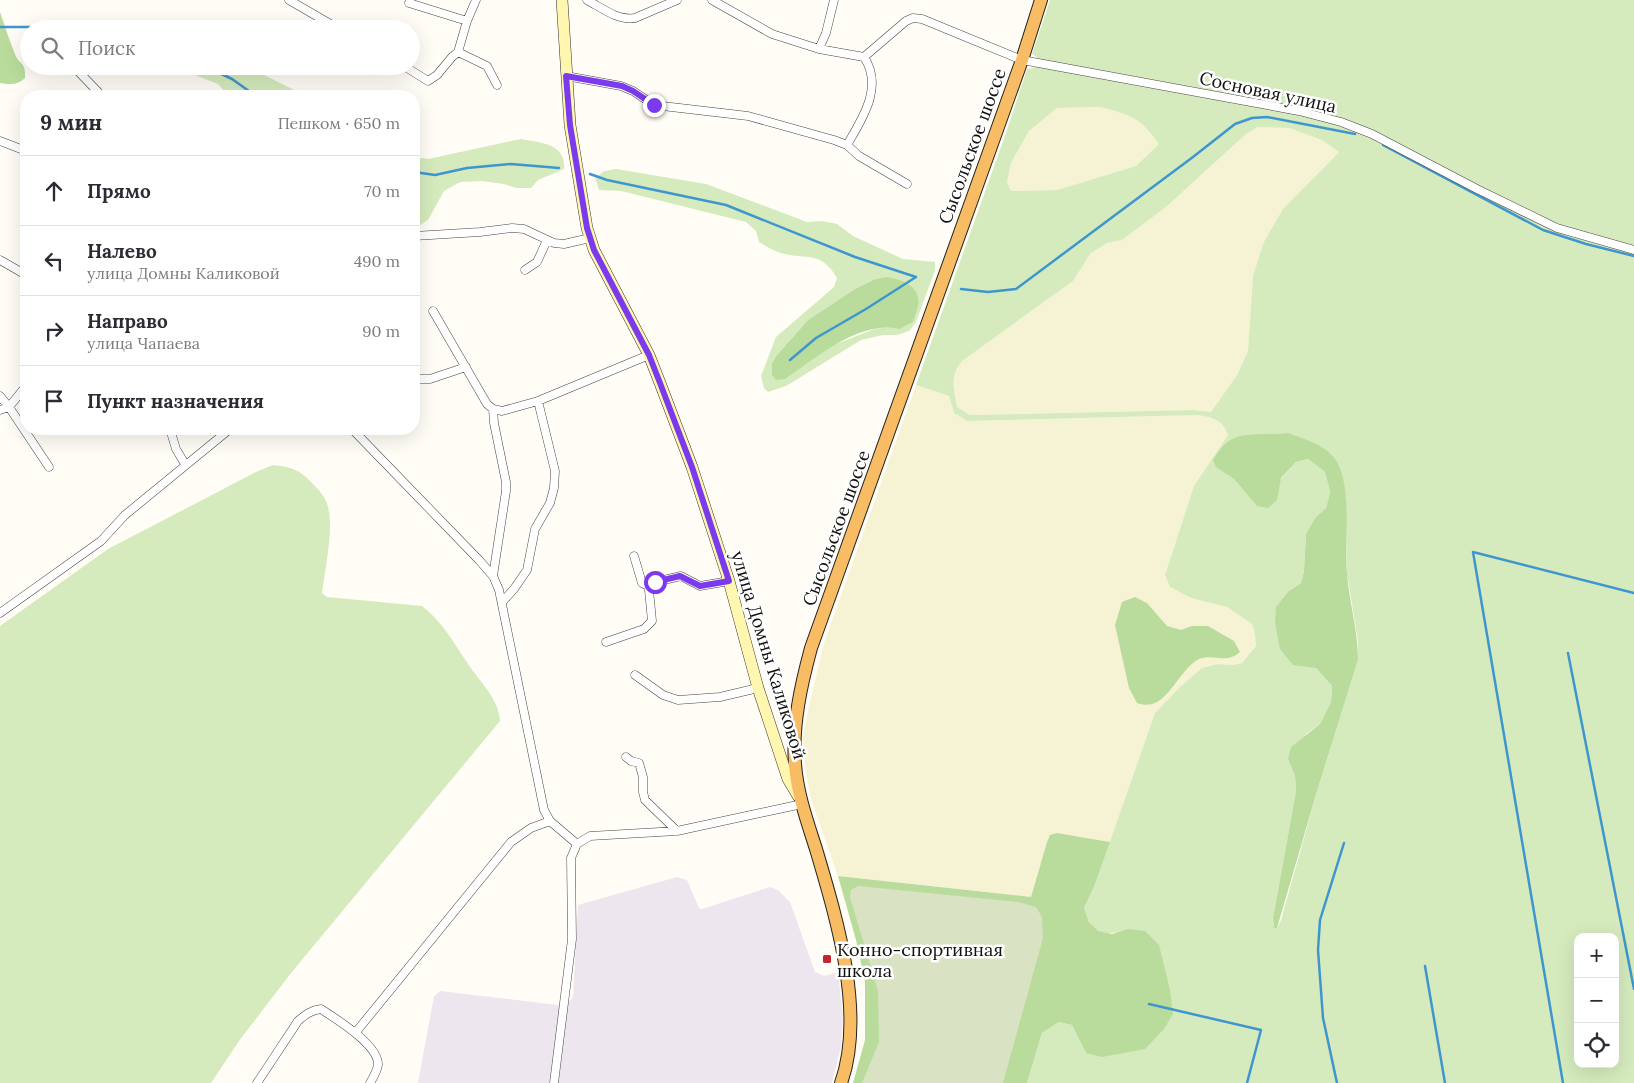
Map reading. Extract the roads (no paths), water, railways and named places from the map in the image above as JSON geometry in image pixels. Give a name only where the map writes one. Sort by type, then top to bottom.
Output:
[{"type":"highway","name":"Сысольское шоссе","points":[[841,1083],[850,1044],[851,1013],[848,977],[830,896],[802,804],[795,765],[798,704],[811,648],[1022,60],[1041,0]]},
{"type":"main road","name":"улица Домны Каликовой","points":[[562,0],[570,125],[582,203],[590,238],[594,250],[649,355],[692,467],[729,581],[758,688],[788,779],[802,804]]},
{"type":"street","points":[[289,0],[323,20]]},
{"type":"street","points":[[410,0],[410,3],[467,21]]},
{"type":"street","points":[[418,75],[428,81],[438,75],[458,52],[467,21],[476,0]]},
{"type":"street","points":[[587,0],[620,18],[628,19],[635,18],[677,0]]},
{"type":"street","points":[[819,49],[826,33],[834,0]]},
{"type":"street","points":[[716,1],[772,34],[819,49],[864,57],[869,65],[872,82],[870,101],[864,117],[847,145]]},
{"type":"street","name":"Сосновая улица","points":[[864,57],[906,21],[913,18],[922,19],[1022,60],[1299,111],[1341,122],[1372,134],[1557,228],[1634,250]]},
{"type":"street","points":[[458,52],[487,66],[497,85]]},
{"type":"street","points":[[82,75],[96,90]]},
{"type":"street","points":[[566,76],[622,86],[654,105],[748,116],[847,145],[859,156],[907,184]]},
{"type":"street","points":[[0,141],[20,149]]},
{"type":"street","points":[[420,236],[512,228],[524,229],[547,240],[564,244],[590,238]]},
{"type":"street","points":[[525,270],[537,262],[547,240]]},
{"type":"street","points":[[0,260],[20,272]]},
{"type":"street","points":[[433,310],[487,404],[493,409],[502,411],[538,401],[649,355]]},
{"type":"street","points":[[420,380],[430,379],[466,367]]},
{"type":"street","points":[[0,410],[9,407],[20,393]]},
{"type":"street","points":[[0,396],[20,424]]},
{"type":"street","points":[[502,602],[514,589],[526,570],[535,529],[550,503],[554,488],[555,471],[538,401]]},
{"type":"street","points":[[493,409],[506,482],[493,576]]},
{"type":"street","points":[[28,435],[49,467]]},
{"type":"street","points":[[172,435],[176,450],[185,464]]},
{"type":"street","points":[[0,614],[101,541],[124,514],[222,435]]},
{"type":"street","points":[[358,435],[493,576],[502,602],[544,810],[550,821],[577,844]]},
{"type":"street","points":[[634,556],[642,582],[646,585],[680,576],[700,586],[729,581]]},
{"type":"street","points":[[606,642],[644,628],[652,621],[649,590],[655,582]]},
{"type":"street","points":[[635,675],[663,695],[678,700],[720,698],[758,688]]},
{"type":"street","points":[[626,757],[639,763],[646,800],[677,831]]},
{"type":"street","points":[[554,1083],[572,939],[571,858],[577,844],[590,836],[677,831],[802,804]]},
{"type":"street","points":[[356,1032],[511,842],[531,828],[550,821]]},
{"type":"street","points":[[256,1083],[298,1021],[306,1014],[321,1009],[356,1032],[376,1056],[378,1065],[370,1083]]},
{"type":"waterway","points":[[0,27],[20,27]]},
{"type":"waterway","points":[[224,75],[248,90]]},
{"type":"waterway","points":[[961,289],[988,292],[1016,289],[1235,124],[1252,118],[1267,117],[1355,134]]},
{"type":"waterway","points":[[1383,145],[1543,230],[1586,244],[1634,256]]},
{"type":"waterway","points":[[420,173],[435,175],[467,168],[511,164],[559,168]]},
{"type":"waterway","points":[[590,174],[607,180],[726,205],[855,257],[916,277]]},
{"type":"waterway","points":[[790,360],[816,338],[916,277]]},
{"type":"waterway","points":[[1563,1083],[1473,552],[1634,593]]},
{"type":"waterway","points":[[1568,653],[1634,989]]},
{"type":"waterway","points":[[1337,1083],[1323,1018],[1318,950],[1320,920],[1344,843]]},
{"type":"waterway","points":[[1425,966],[1445,1083]]},
{"type":"waterway","points":[[1149,1004],[1261,1030],[1247,1083]]},
{"type":"place","name":"Конно-спортивная школа","points":[[827,959]]}]
